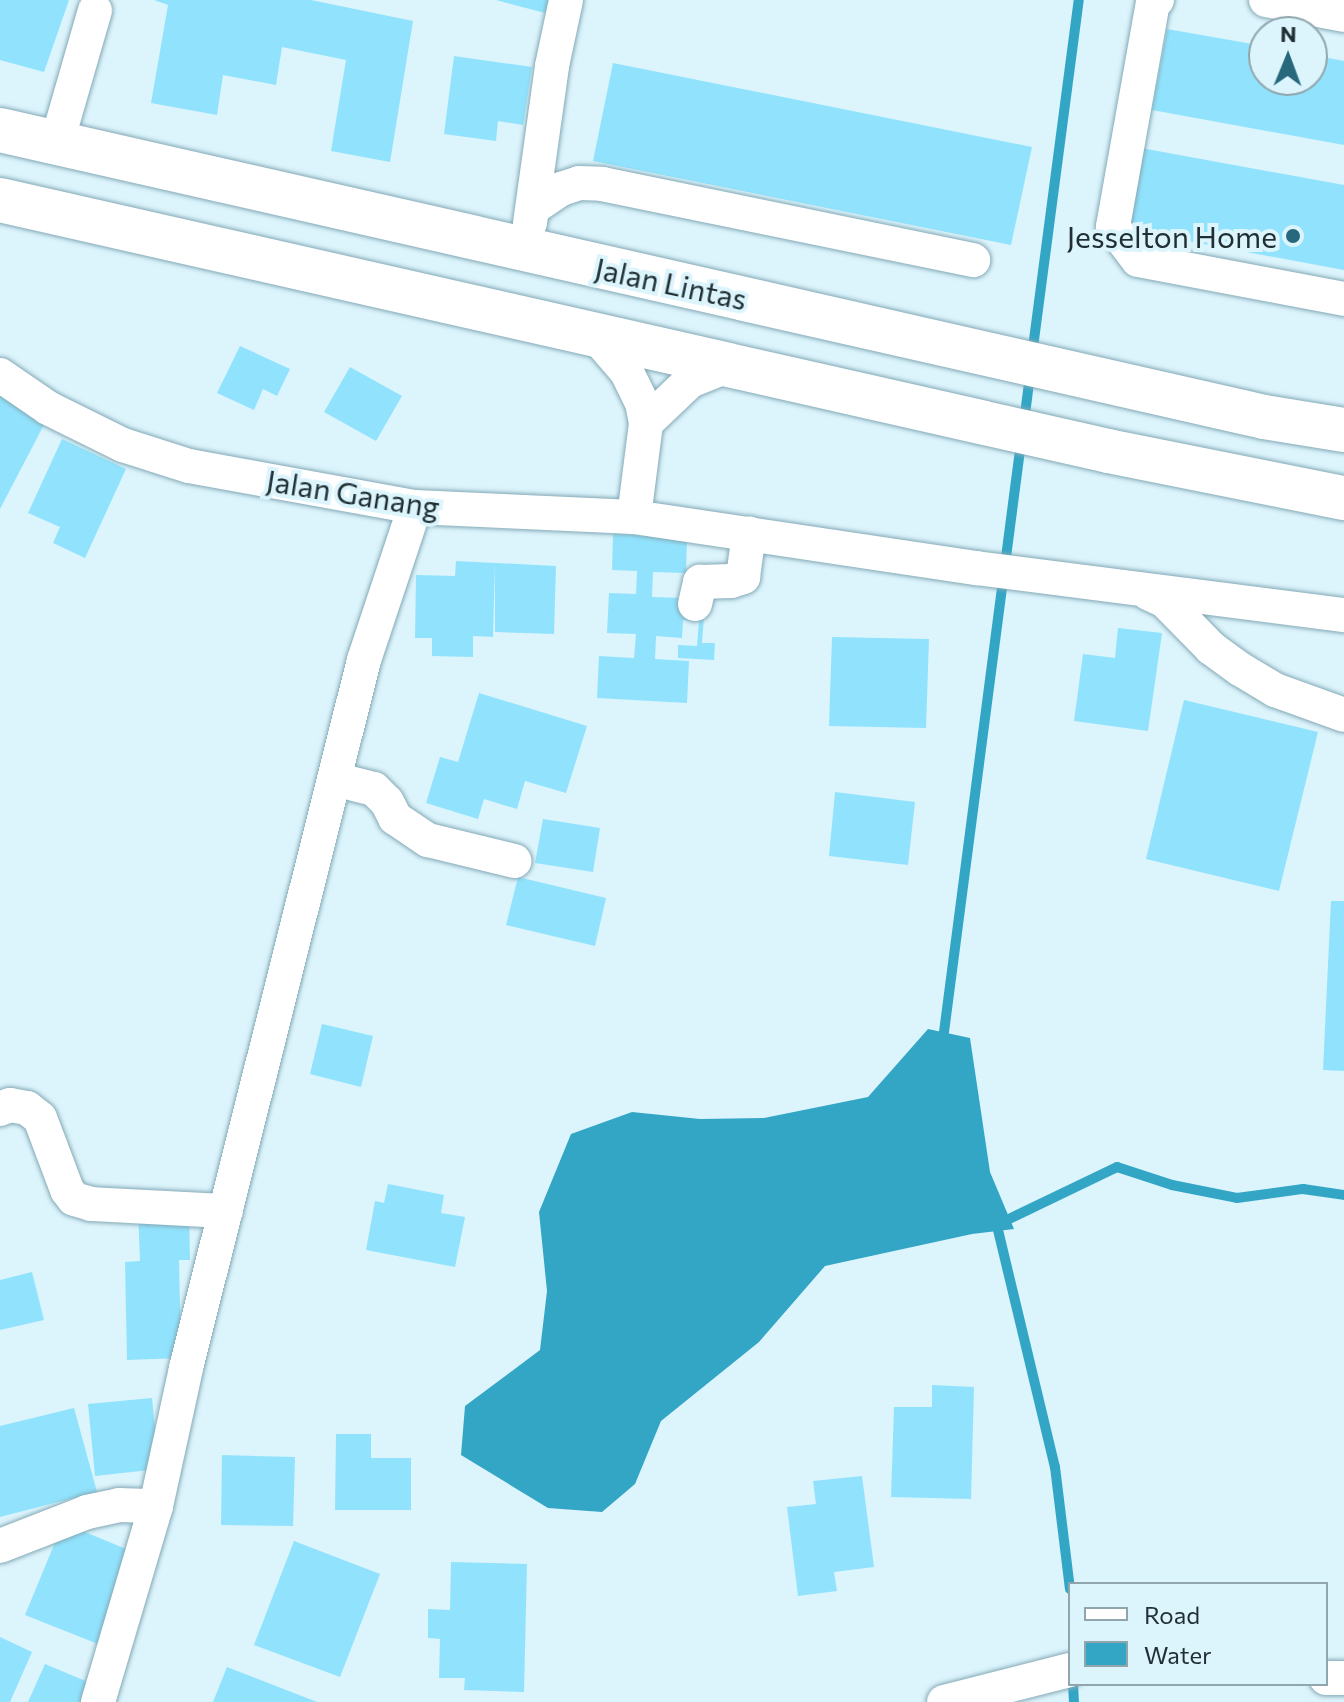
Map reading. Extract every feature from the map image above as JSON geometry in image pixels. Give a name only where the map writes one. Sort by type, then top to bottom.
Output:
[{"type":"highway","name":"Jalan Lintas","points":[[0,130],[1264,417],[1344,430]]},
{"type":"highway","points":[[0,200],[1108,451],[1344,498]]},
{"type":"street","points":[[523,250],[533,208],[552,66],[566,0]]},
{"type":"street","points":[[1157,0],[1153,2],[1113,227],[1138,260],[1344,299]]},
{"type":"street","points":[[1266,0],[1344,15]]},
{"type":"street","points":[[57,142],[95,10]]},
{"type":"street","points":[[533,208],[561,189],[579,183],[602,184],[973,260]]},
{"type":"street","points":[[595,335],[636,385],[646,423],[634,517]]},
{"type":"street","points":[[646,423],[690,381],[732,364]]},
{"type":"street","name":"Jalan Ganang","points":[[0,375],[48,408],[123,445],[189,466],[415,507],[634,517],[976,568],[1344,615]]},
{"type":"street","points":[[98,1702],[156,1506],[226,1211],[364,660],[415,507]]},
{"type":"street","points":[[695,604],[700,582],[731,581],[743,577],[749,533]]},
{"type":"street","points":[[1140,589],[1165,601],[1211,648],[1240,669],[1275,690],[1344,715]]},
{"type":"street","points":[[334,779],[374,789],[387,802],[395,818],[428,840],[514,861]]},
{"type":"street","points":[[0,1109],[10,1105],[27,1108],[40,1118],[67,1190],[74,1199],[91,1204],[226,1211]]},
{"type":"street","points":[[0,1546],[87,1512],[119,1505],[156,1506]]},
{"type":"street","points":[[944,1702],[1067,1670]]},
{"type":"water","points":[[928,1029],[970,1038],[990,1172],[1014,1229],[972,1234],[825,1266],[759,1342],[661,1421],[635,1484],[602,1512],[548,1508],[461,1455],[465,1406],[540,1350],[547,1291],[539,1212],[571,1134],[632,1112],[700,1119],[764,1118],[868,1097]]},
{"type":"building","points":[[0,0],[69,0],[44,72],[0,60]]},
{"type":"building","points":[[154,0],[311,0],[413,21],[390,162],[331,151],[346,60],[282,47],[276,85],[223,75],[217,115],[151,103],[168,5]]},
{"type":"building","points":[[496,0],[549,0],[545,13]]},
{"type":"building","points":[[1167,29],[1248,43],[1248,96],[1328,96],[1328,58],[1344,61],[1344,145],[1152,110]]},
{"type":"building","points":[[454,56],[532,67],[523,125],[498,121],[496,141],[444,134]]},
{"type":"building","points":[[613,63],[1032,147],[1011,245],[593,161]]},
{"type":"building","points":[[1141,148],[1344,185],[1344,270],[1127,230]]},
{"type":"building","points":[[240,346],[290,369],[277,396],[263,389],[254,410],[217,393]]},
{"type":"building","points":[[350,367],[402,396],[376,441],[324,412]]},
{"type":"building","points":[[0,391],[48,417],[0,509]]},
{"type":"building","points":[[62,439],[126,469],[85,558],[53,543],[60,527],[28,513]]},
{"type":"building","points":[[613,534],[687,538],[686,573],[653,572],[652,597],[683,598],[704,615],[702,643],[715,643],[714,660],[678,658],[678,645],[697,646],[699,621],[683,620],[682,638],[656,636],[655,659],[689,661],[687,703],[597,698],[599,656],[634,658],[636,634],[607,633],[609,593],[636,594],[637,571],[612,570]]},
{"type":"building","points":[[456,561],[556,566],[554,634],[495,632],[495,565],[493,637],[473,636],[473,657],[432,656],[432,638],[415,638],[416,575],[455,576]]},
{"type":"building","points":[[1118,628],[1162,633],[1148,731],[1074,721],[1083,654],[1115,658]]},
{"type":"building","points":[[832,637],[929,639],[926,728],[829,726]]},
{"type":"building","points":[[479,693],[587,726],[566,793],[525,781],[517,809],[484,799],[478,819],[426,803],[440,757],[458,762]]},
{"type":"building","points":[[1184,700],[1318,732],[1279,891],[1146,859]]},
{"type":"building","points":[[835,792],[915,802],[908,865],[829,856]]},
{"type":"building","points":[[543,819],[600,828],[593,872],[535,863]]},
{"type":"building","points":[[518,877],[606,898],[595,946],[506,925]]},
{"type":"building","points":[[1331,901],[1344,901],[1344,1071],[1323,1070]]},
{"type":"building","points":[[322,1024],[373,1036],[361,1087],[310,1074]]},
{"type":"building","points":[[388,1184],[444,1195],[441,1213],[465,1217],[455,1267],[366,1250],[375,1201],[384,1203]]},
{"type":"building","points":[[189,1209],[190,1260],[179,1260],[181,1358],[127,1360],[125,1262],[140,1261],[138,1211]]},
{"type":"building","points":[[32,1272],[44,1320],[0,1330],[0,1280]]},
{"type":"building","points":[[932,1385],[974,1387],[971,1499],[891,1497],[894,1407],[932,1407]]},
{"type":"building","points":[[152,1398],[159,1469],[95,1476],[88,1404]]},
{"type":"building","points":[[74,1408],[97,1492],[0,1517],[0,1426]]},
{"type":"building","points":[[336,1434],[371,1434],[371,1458],[411,1458],[411,1510],[335,1510]]},
{"type":"building","points":[[222,1455],[295,1457],[293,1526],[221,1525]]},
{"type":"building","points":[[862,1476],[874,1567],[834,1572],[837,1591],[798,1596],[787,1507],[816,1504],[813,1481]]},
{"type":"building","points":[[63,1523],[136,1553],[98,1644],[25,1615]]},
{"type":"building","points":[[294,1541],[380,1574],[340,1677],[254,1645]]},
{"type":"building","points":[[451,1562],[527,1564],[524,1692],[464,1690],[465,1678],[439,1678],[440,1639],[428,1638],[428,1609],[450,1610]]},
{"type":"building","points":[[0,1637],[32,1652],[10,1702],[0,1702]]},
{"type":"building","points":[[45,1664],[95,1685],[88,1702],[28,1702]]},
{"type":"building","points":[[227,1667],[317,1702],[213,1702]]},
{"type":"waterway","points":[[1032,355],[1079,0]]},
{"type":"waterway","points":[[1024,422],[1030,375]]},
{"type":"waterway","points":[[944,1032],[1021,442]]},
{"type":"waterway","points":[[1009,1219],[1117,1167],[1172,1185],[1237,1198],[1303,1189],[1344,1195]]},
{"type":"waterway","points":[[998,1230],[1055,1467],[1069,1582]]},
{"type":"waterway","points":[[1073,1686],[1074,1702]]},
{"type":"place","name":"Jesselton Home","points":[[1293,236]]}]
